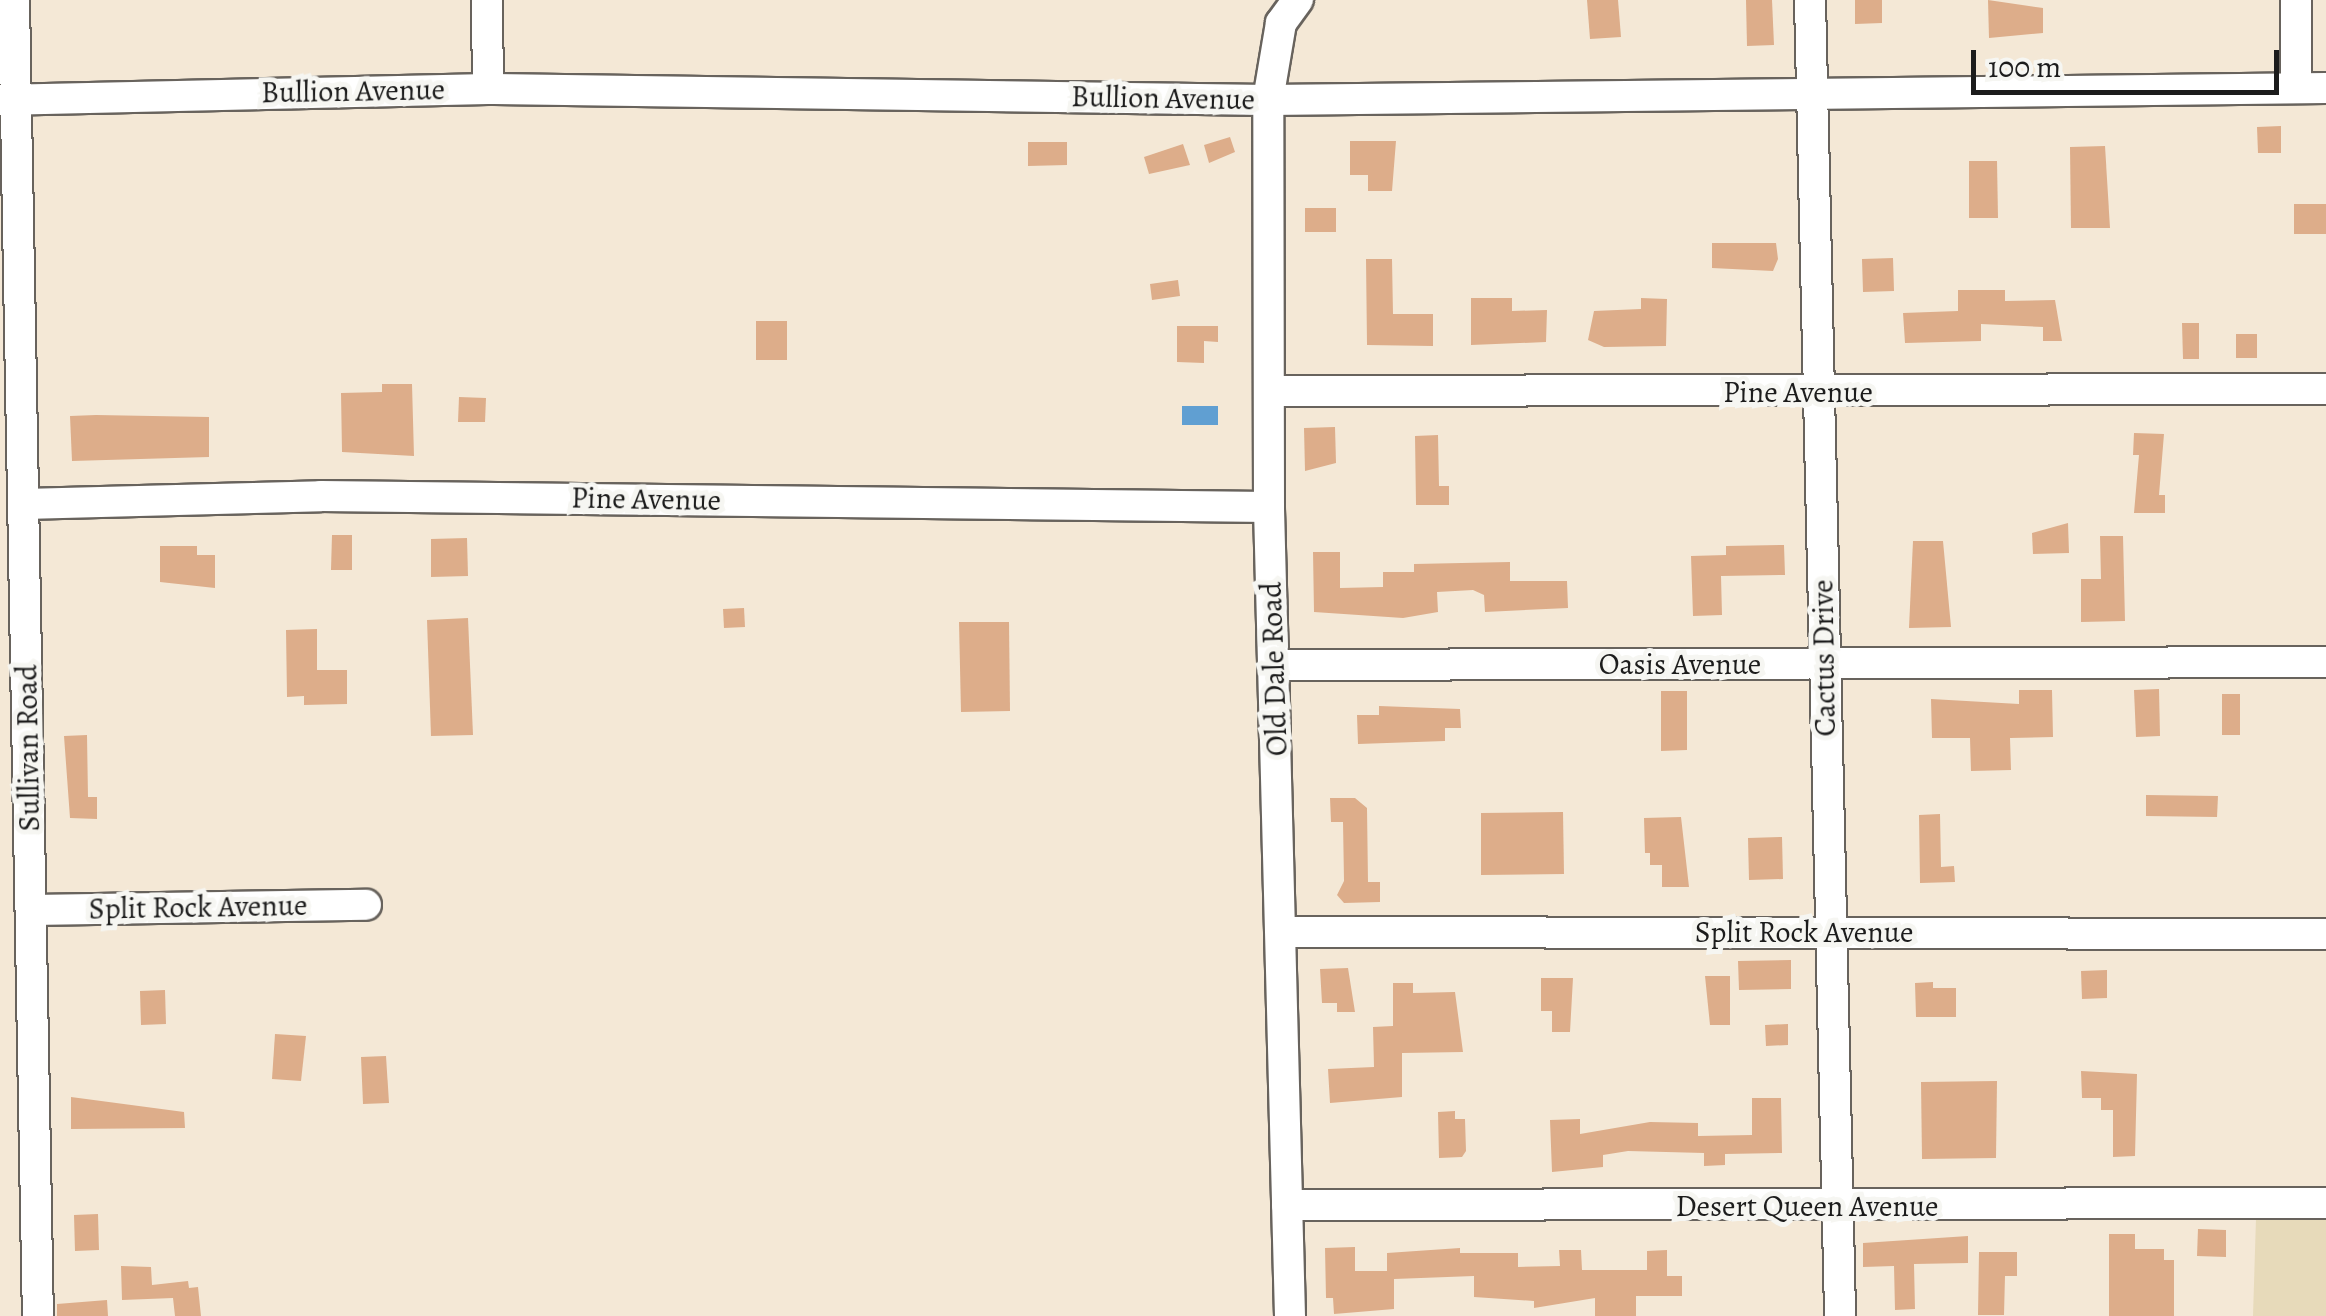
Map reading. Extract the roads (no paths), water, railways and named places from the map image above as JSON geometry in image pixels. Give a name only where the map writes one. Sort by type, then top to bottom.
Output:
[{"type":"street","name":"Sullivan Road","points":[[14,0],[8,100],[24,504],[38,1316]]},
{"type":"street","points":[[487,0],[488,89]]},
{"type":"street","name":"Cactus Drive","points":[[1810,0],[1828,932],[1840,1316]]},
{"type":"street","points":[[2296,0],[2311,88]]},
{"type":"street","name":"Old Dale Road","points":[[1289,12],[1268,100],[1269,507],[1290,1316]]},
{"type":"street","name":"Bullion Avenue","points":[[8,100],[488,89],[1268,100],[2311,88]]},
{"type":"street","name":"Pine Avenue","points":[[1269,391],[1818,393],[2326,389]]},
{"type":"street","name":"Pine Avenue","points":[[24,504],[340,496],[1269,507]]},
{"type":"street","name":"Oasis Avenue","points":[[1274,665],[2326,662]]},
{"type":"street","name":"Split Rock Avenue","points":[[0,928],[31,918],[366,905]]},
{"type":"street","name":"Split Rock Avenue","points":[[1281,932],[2326,934]]},
{"type":"street","name":"Desert Queen Avenue","points":[[1288,1204],[1838,1207],[2326,1203]]},
{"type":"water","points":[[1182,406],[1218,406],[1218,425],[1182,425]]}]
